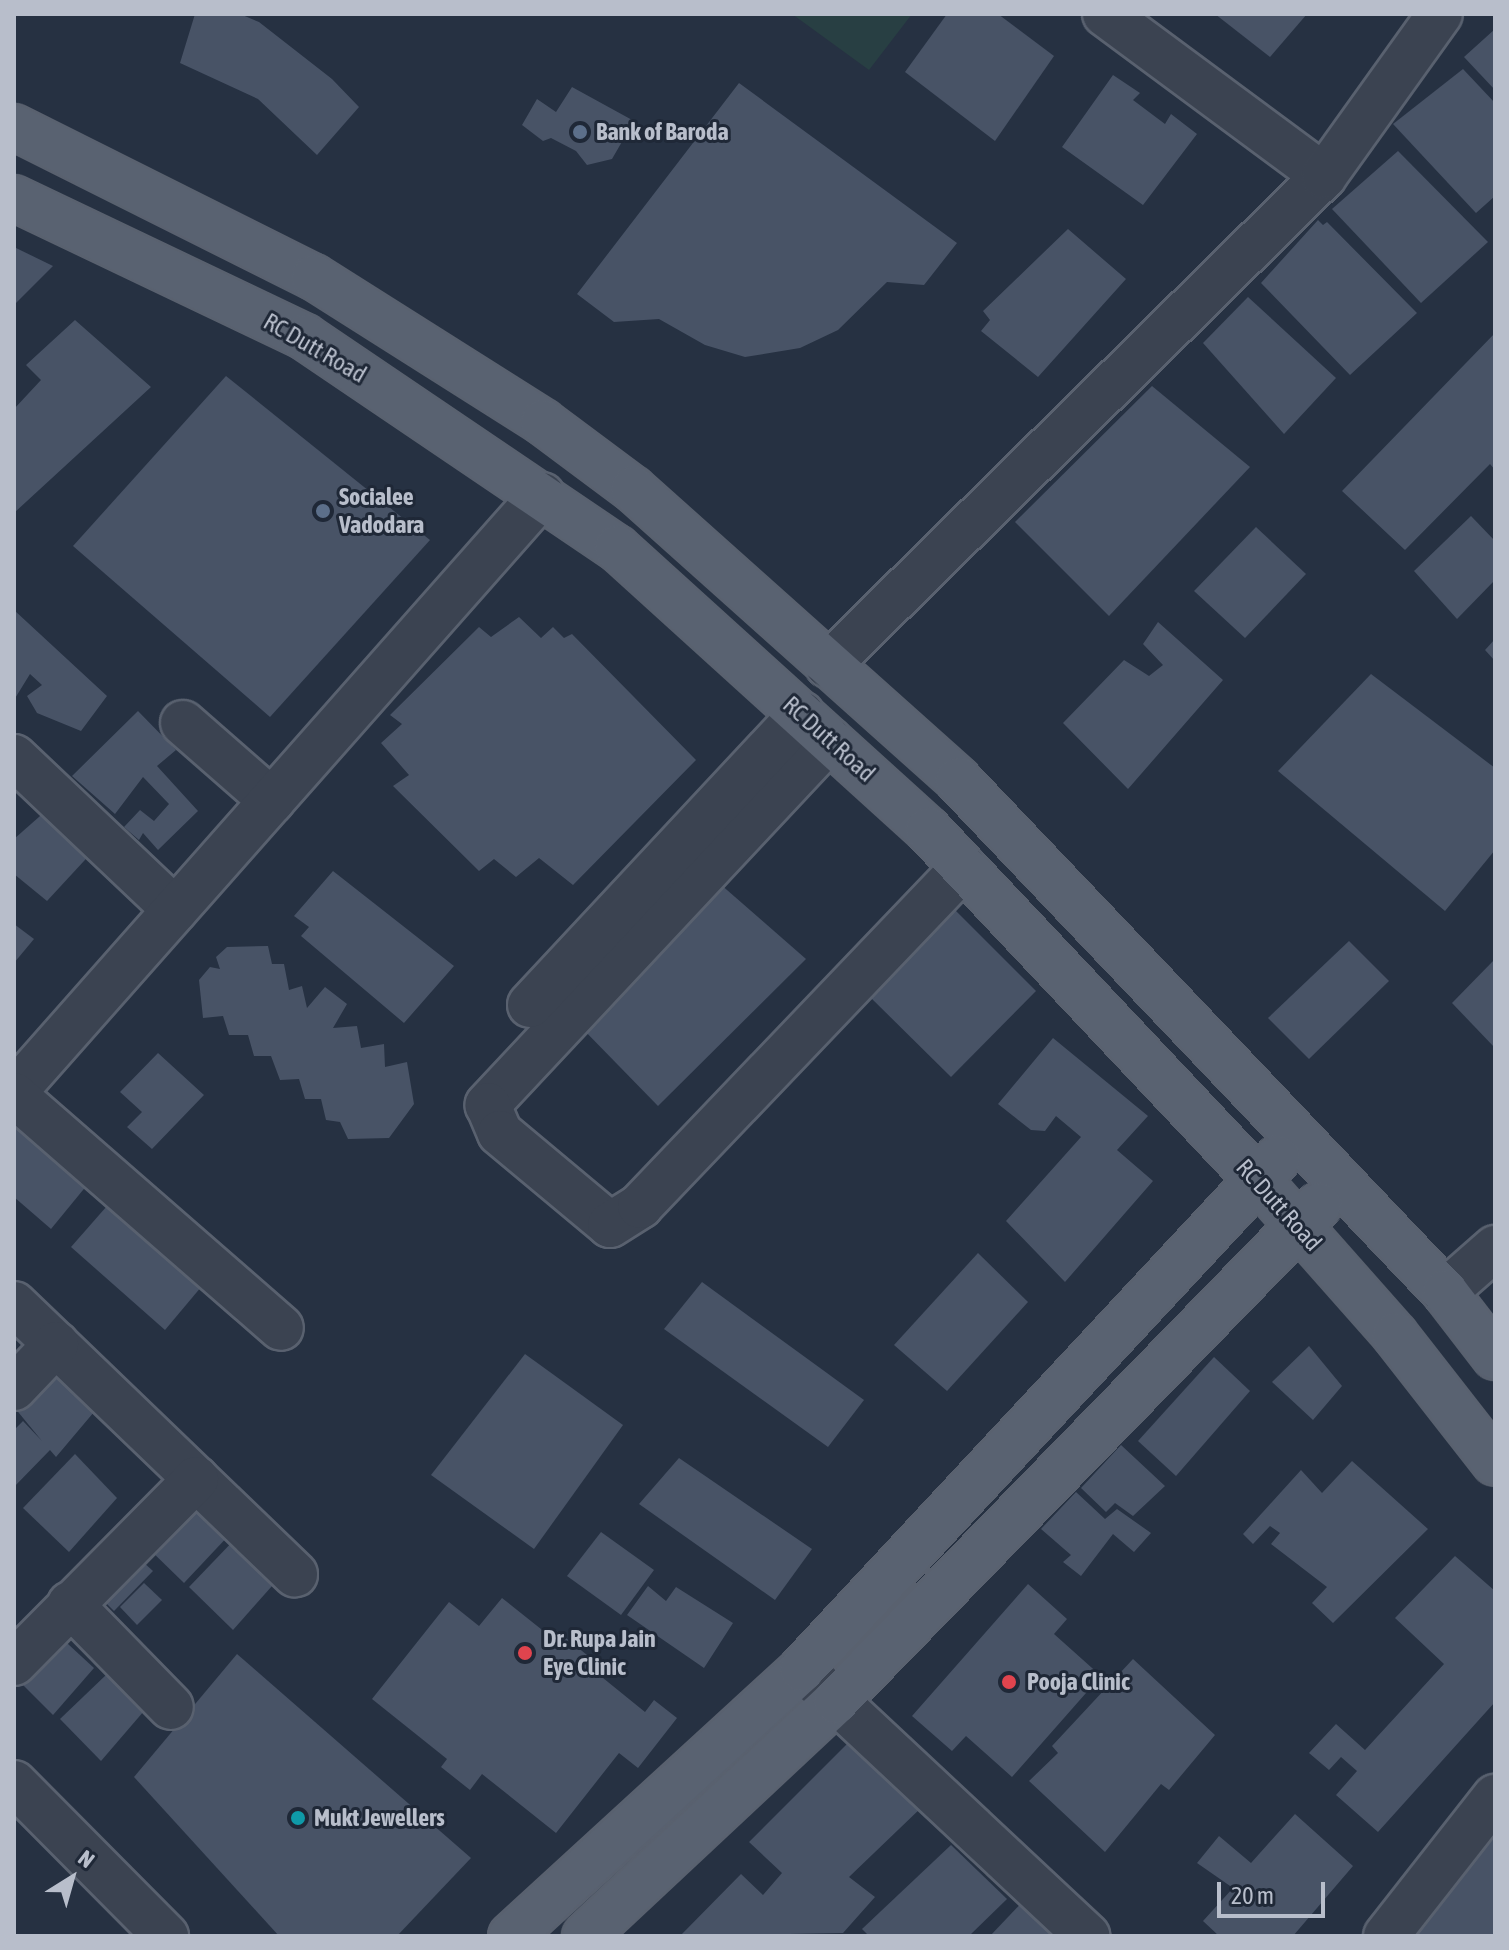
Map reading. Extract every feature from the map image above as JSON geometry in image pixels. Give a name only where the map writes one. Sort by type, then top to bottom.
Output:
[{"type":"main road","points":[[14,127],[314,277],[543,422],[633,489],[958,780],[1445,1292],[1495,1357]]},
{"type":"main road","name":"RC Dutt Road","points":[[14,198],[305,337],[617,548],[815,727],[963,868],[1258,1180],[1395,1335],[1495,1463]]},
{"type":"main road","points":[[528,1931],[802,1669],[1297,1138]]},
{"type":"main road","points":[[585,1936],[836,1701],[1340,1182]]},
{"type":"street","points":[[1105,14],[1324,176]]},
{"type":"street","points":[[828,665],[1324,176],[1440,14]]},
{"type":"street","points":[[281,1328],[14,1094],[542,495]]},
{"type":"street","points":[[183,723],[272,801]]},
{"type":"street","points":[[815,727],[488,1105],[500,1133],[610,1225],[640,1206],[963,868]]},
{"type":"street","points":[[530,1005],[815,727]]},
{"type":"street","points":[[14,757],[175,910]]},
{"type":"street","points":[[1445,1292],[1495,1248]]},
{"type":"street","points":[[14,1304],[295,1574]]},
{"type":"street","points":[[14,1388],[56,1344]]},
{"type":"street","points":[[14,1663],[196,1479]]},
{"type":"street","points":[[70,1604],[171,1707]]},
{"type":"street","points":[[802,1669],[1087,1936]]},
{"type":"street","points":[[14,1783],[166,1936]]},
{"type":"street","points":[[1386,1936],[1495,1797]]},
{"type":"green space","points":[[792,14],[912,14],[869,70]]},
{"type":"building","points":[[195,14],[240,14],[259,22],[332,79],[359,107],[317,155],[258,99],[180,63]]},
{"type":"building","points":[[947,14],[998,14],[1054,56],[995,141],[905,72]]},
{"type":"building","points":[[1215,14],[1307,14],[1270,57]]},
{"type":"building","points":[[1495,29],[1495,90],[1464,57]]},
{"type":"building","points":[[1463,69],[1495,103],[1495,196],[1476,213],[1393,124]]},
{"type":"building","points":[[1113,75],[1140,93],[1133,100],[1165,124],[1171,114],[1197,134],[1143,205],[1062,147]]},
{"type":"building","points":[[739,83],[957,243],[924,285],[887,282],[838,330],[800,348],[745,357],[705,345],[659,319],[614,322],[577,294]]},
{"type":"building","name":"Bank of Baroda","points":[[572,87],[634,121],[612,159],[587,165],[576,151],[551,138],[543,141],[522,125],[537,99],[556,112]]},
{"type":"building","points":[[1398,151],[1488,242],[1421,303],[1332,209]]},
{"type":"building","points":[[1318,220],[1323,225],[1327,222],[1417,313],[1350,375],[1261,283]]},
{"type":"building","points":[[1068,229],[1126,279],[1038,377],[981,331],[990,320],[983,311]]},
{"type":"building","points":[[14,247],[53,266],[14,305]]},
{"type":"building","points":[[1248,297],[1336,378],[1284,434],[1203,343]]},
{"type":"building","points":[[75,320],[151,387],[14,513],[14,409],[41,380],[26,365]]},
{"type":"building","points":[[1495,333],[1495,470],[1490,464],[1405,550],[1342,491]]},
{"type":"building","points":[[226,376],[430,540],[270,717],[73,546]]},
{"type":"building","points":[[1152,386],[1250,467],[1109,616],[1015,522]]},
{"type":"building","points":[[1471,516],[1495,541],[1495,580],[1457,619],[1414,571]]},
{"type":"building","points":[[1256,527],[1306,574],[1245,638],[1194,591]]},
{"type":"building","points":[[14,610],[107,696],[81,731],[37,713],[27,696],[42,685],[30,674],[14,700]]},
{"type":"building","points":[[519,617],[541,638],[553,627],[564,638],[572,634],[696,760],[573,885],[539,858],[516,877],[494,859],[479,871],[393,786],[409,775],[381,743],[402,724],[390,715],[479,627],[491,637]]},
{"type":"building","points":[[1158,622],[1223,680],[1128,789],[1063,723],[1124,660],[1149,676],[1163,665],[1143,644]]},
{"type":"building","points":[[1495,639],[1495,661],[1485,650]]},
{"type":"building","points":[[1371,674],[1495,768],[1495,850],[1445,911],[1278,771]]},
{"type":"building","points":[[138,711],[176,750],[157,766],[198,811],[158,850],[143,833],[139,840],[124,827],[140,810],[154,821],[169,804],[143,777],[115,814],[72,776]]},
{"type":"building","points":[[48,809],[96,848],[47,901],[14,874],[14,839]]},
{"type":"building","points":[[333,871],[454,966],[404,1023],[301,936],[309,927],[294,916]]},
{"type":"building","points":[[719,883],[806,959],[658,1106],[579,1025]]},
{"type":"building","points":[[954,909],[1036,991],[951,1077],[867,994]]},
{"type":"building","points":[[14,924],[34,939],[14,963]]},
{"type":"building","points":[[1349,941],[1389,981],[1309,1059],[1268,1018]]},
{"type":"building","points":[[268,946],[272,964],[284,964],[289,990],[302,986],[307,1008],[325,987],[347,1004],[333,1028],[357,1026],[361,1048],[384,1044],[385,1067],[407,1062],[414,1104],[389,1138],[348,1139],[340,1122],[326,1120],[321,1099],[305,1099],[299,1079],[280,1080],[271,1056],[254,1056],[248,1035],[229,1035],[223,1016],[203,1018],[199,980],[210,967],[220,969],[216,957],[227,947]]},
{"type":"building","points":[[1495,959],[1495,1048],[1452,1003]]},
{"type":"building","points":[[1053,1038],[1148,1116],[1117,1150],[1153,1181],[1065,1282],[1006,1221],[1081,1137],[1056,1116],[1045,1131],[1031,1130],[998,1104]]},
{"type":"building","points":[[158,1053],[204,1095],[152,1149],[127,1127],[142,1112],[120,1092]]},
{"type":"building","points":[[14,1114],[92,1179],[51,1229],[14,1197]]},
{"type":"building","points":[[114,1198],[207,1280],[165,1330],[71,1247]]},
{"type":"building","points":[[978,1253],[1028,1302],[947,1391],[894,1345]]},
{"type":"building","points":[[702,1282],[864,1400],[828,1447],[664,1329]]},
{"type":"building","points":[[1309,1346],[1342,1386],[1313,1420],[1272,1382]]},
{"type":"building","points":[[525,1354],[623,1425],[534,1549],[431,1475]]},
{"type":"building","points":[[1214,1357],[1250,1391],[1176,1476],[1138,1441]]},
{"type":"building","points":[[49,1363],[94,1412],[56,1457],[50,1450],[14,1487],[14,1430],[23,1421],[42,1441],[14,1407]]},
{"type":"building","points":[[1121,1445],[1165,1486],[1133,1516],[1115,1503],[1106,1512],[1081,1488]]},
{"type":"building","points":[[75,1454],[117,1498],[69,1552],[23,1508]]},
{"type":"building","points":[[679,1458],[812,1549],[775,1600],[639,1504]]},
{"type":"building","points":[[1352,1461],[1428,1529],[1333,1623],[1312,1603],[1327,1587],[1271,1544],[1280,1533],[1270,1526],[1253,1544],[1243,1534],[1301,1470],[1322,1493]]},
{"type":"building","points":[[1076,1492],[1105,1519],[1117,1509],[1151,1533],[1134,1552],[1113,1534],[1081,1576],[1063,1562],[1071,1555],[1041,1529]]},
{"type":"building","points":[[195,1498],[231,1533],[184,1583],[145,1545]]},
{"type":"building","points":[[601,1532],[654,1570],[621,1615],[567,1576]]},
{"type":"building","points":[[237,1537],[280,1577],[233,1630],[189,1587]]},
{"type":"building","points":[[132,1552],[153,1571],[114,1611],[94,1591]]},
{"type":"building","points":[[1455,1556],[1495,1591],[1495,1702],[1378,1832],[1336,1795],[1357,1771],[1341,1757],[1329,1770],[1309,1753],[1336,1724],[1365,1750],[1444,1664],[1395,1618]]},
{"type":"building","points":[[144,1583],[162,1600],[137,1625],[120,1607]]},
{"type":"building","points":[[1028,1584],[1067,1619],[1054,1634],[1101,1676],[1012,1777],[966,1736],[952,1751],[912,1716]]},
{"type":"building","points":[[648,1586],[666,1601],[676,1587],[733,1623],[704,1668],[627,1615]]},
{"type":"building","points":[[502,1598],[551,1637],[556,1630],[592,1659],[587,1665],[645,1712],[654,1700],[677,1718],[638,1768],[619,1753],[556,1833],[482,1774],[470,1790],[441,1767],[447,1759],[372,1699],[449,1602],[479,1626]]},
{"type":"building","points":[[55,1632],[94,1668],[53,1715],[14,1676]]},
{"type":"building","name":"Mukt Jewellers","points":[[237,1654],[471,1858],[397,1936],[279,1936],[134,1777]]},
{"type":"building","points":[[1133,1659],[1215,1735],[1169,1790],[1161,1784],[1105,1852],[1029,1781],[1058,1753],[1052,1746]]},
{"type":"building","points":[[107,1674],[144,1711],[101,1761],[60,1719]]},
{"type":"building","points":[[852,1739],[923,1806],[849,1877],[875,1897],[843,1933],[680,1936],[741,1874],[763,1895],[782,1873],[749,1842]]},
{"type":"building","points":[[1295,1814],[1353,1866],[1293,1936],[1219,1936],[1203,1921],[1233,1888],[1197,1863],[1219,1836],[1251,1863]]},
{"type":"building","points":[[1495,1837],[1495,1936],[1410,1936]]},
{"type":"building","points":[[951,1845],[1007,1899],[969,1936],[869,1936],[862,1929]]},
{"type":"building","points":[[1028,1896],[1065,1936],[990,1936]]},
{"type":"place","name":"Bank of Baroda","points":[[580,132]]},
{"type":"place","name":"Socialee Vadodara","points":[[323,511]]},
{"type":"place","name":"Dr. Rupa Jain Eye Clinic","points":[[525,1653]]},
{"type":"place","name":"Pooja Clinic","points":[[1009,1682]]},
{"type":"place","name":"Mukt Jewellers","points":[[298,1818]]}]
